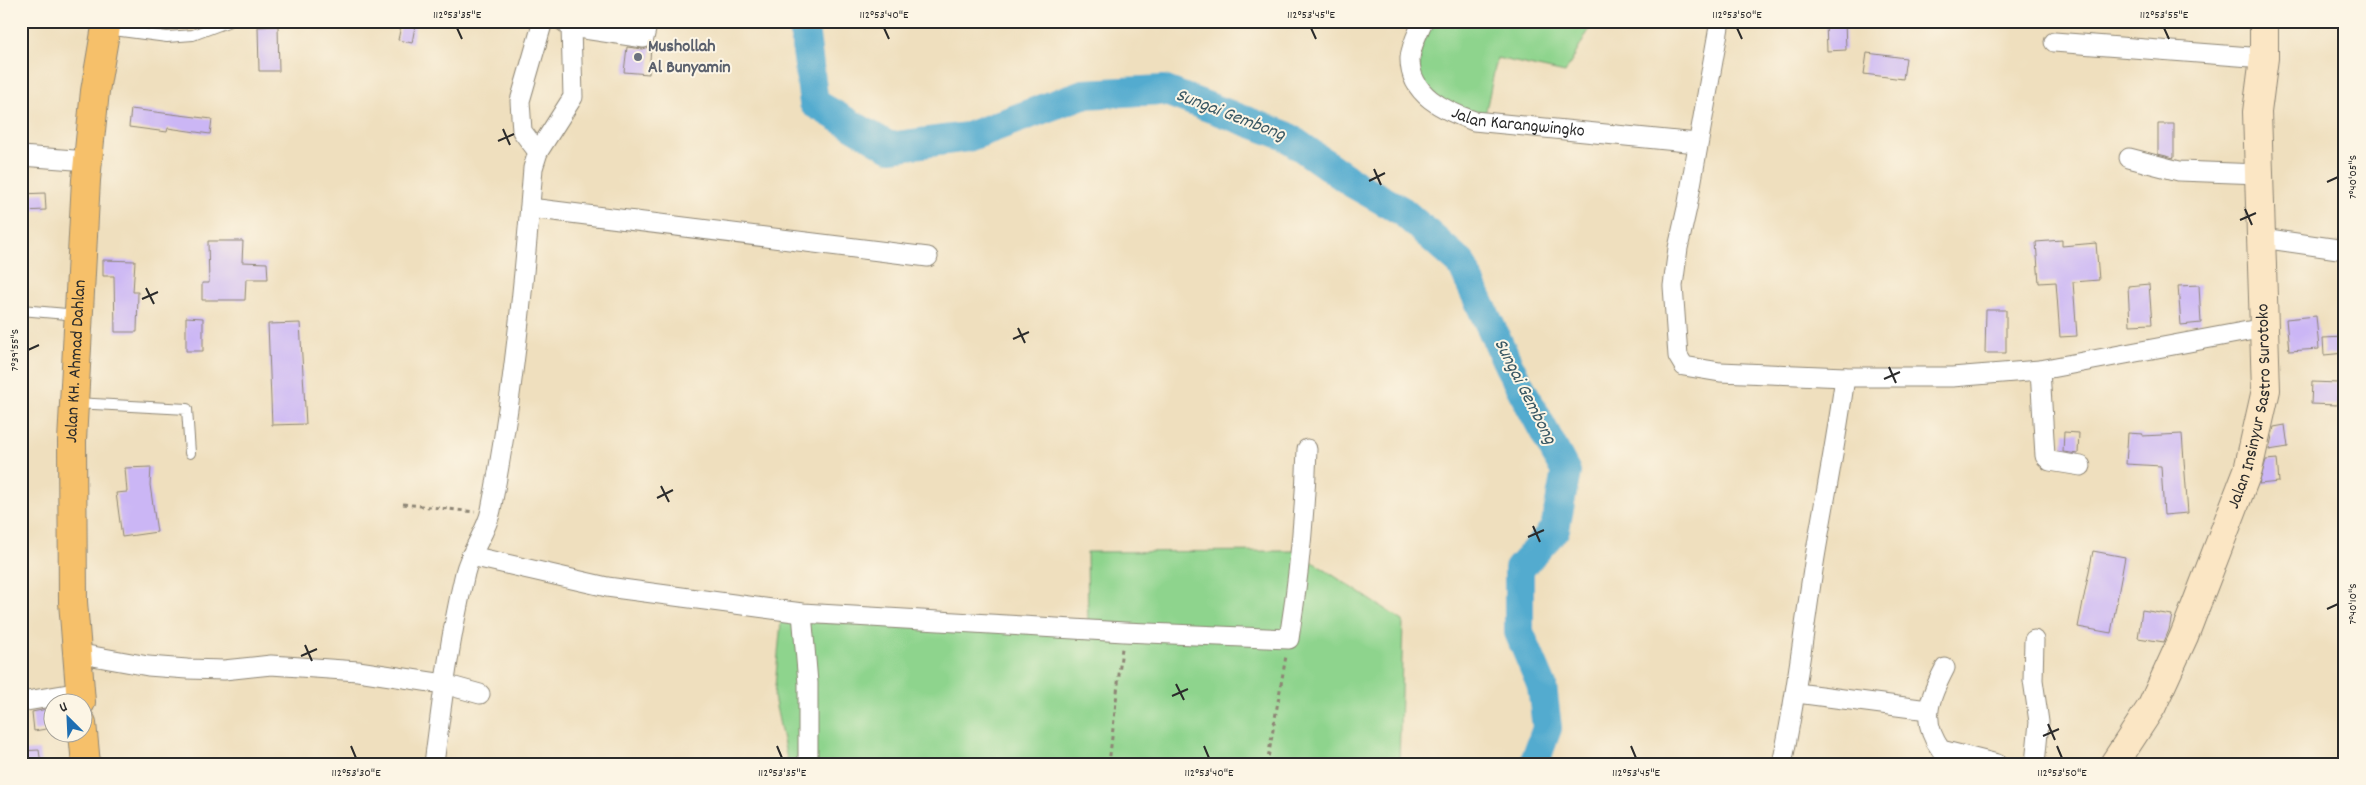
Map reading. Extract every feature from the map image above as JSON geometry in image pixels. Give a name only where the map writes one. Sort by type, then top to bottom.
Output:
[{"type":"main road","name":"Jalan KH. Ahmad Dahlan","points":[[80,692],[73,574],[72,441],[88,161],[95,91],[106,25]]},
{"type":"main road","points":[[84,742],[86,764]]},
{"type":"street","points":[[538,152],[522,131],[520,101],[543,21]]},
{"type":"street","points":[[434,764],[444,684],[465,572],[490,514],[520,320],[533,168],[538,152],[573,97],[567,24],[644,38],[648,21]]},
{"type":"street","name":"Jalan Karangwingko","points":[[1423,21],[1410,57],[1414,79],[1423,93],[1436,105],[1454,114],[1474,121],[1697,143]]},
{"type":"street","points":[[1720,21],[1673,286],[1678,356],[1681,363],[1689,368],[1720,372],[1845,377],[1952,377],[2040,370],[2264,328]]},
{"type":"street","name":"Jalan Insinyur Sastro Surotoko","points":[[2114,764],[2152,706],[2184,636],[2248,470],[2266,390],[2257,112],[2264,58],[2264,21]]},
{"type":"street","points":[[2054,42],[2264,58]]},
{"type":"street","points":[[21,156],[88,161]]},
{"type":"street","points":[[2130,158],[2179,171],[2260,174]]},
{"type":"street","points":[[530,208],[928,257]]},
{"type":"street","points":[[2262,238],[2345,250]]},
{"type":"street","points":[[2040,370],[2045,456],[2050,461],[2081,466]]},
{"type":"street","points":[[1782,764],[1796,693],[1814,559],[1837,436],[1845,377]]},
{"type":"street","points":[[471,556],[607,587],[802,613],[1124,632],[1289,639],[1305,513],[1307,449]]},
{"type":"street","points":[[802,613],[808,683],[808,764]]},
{"type":"street","points":[[2034,640],[2033,680],[2039,722],[2035,764]]},
{"type":"street","points":[[76,652],[148,666],[187,669],[224,670],[271,665],[358,671],[444,684],[480,694]]},
{"type":"street","points":[[1945,668],[1931,695],[1928,710],[1933,738],[1941,750],[1997,764]]},
{"type":"street","points":[[1796,693],[1928,710]]},
{"type":"street","points":[[21,702],[42,700]]},
{"type":"lane","points":[[106,25],[167,37],[193,35],[230,21]]},
{"type":"lane","points":[[21,310],[79,315]]},
{"type":"lane","points":[[74,403],[187,409],[190,453]]},
{"type":"path","points":[[403,504],[490,514]]},
{"type":"path","points":[[1109,764],[1124,632]]},
{"type":"path","points":[[1268,764],[1289,639]]},
{"type":"green space","points":[[1431,21],[1594,21],[1565,73],[1497,58],[1484,120],[1442,104],[1419,77],[1421,45]]},
{"type":"green space","points":[[1296,551],[1403,621],[1399,764],[788,764],[774,697],[781,622],[1088,626],[1087,552]]},
{"type":"building","points":[[402,21],[416,21],[412,43],[398,40]]},
{"type":"building","points":[[1826,21],[1845,21],[1846,50],[1827,51]]},
{"type":"building","points":[[278,26],[279,71],[259,71],[258,27]]},
{"type":"building","name":"Mushollah Al Bunyamin","points":[[651,46],[649,74],[624,72],[627,47],[643,49]]},
{"type":"building","points":[[1867,53],[1906,58],[1903,79],[1864,74]]},
{"type":"building","points":[[131,109],[212,119],[210,134],[168,128],[167,132],[129,127]]},
{"type":"building","points":[[2158,124],[2174,124],[2174,158],[2158,154]]},
{"type":"building","points":[[45,193],[46,210],[21,211],[21,194]]},
{"type":"building","points":[[2062,240],[2062,246],[2096,243],[2099,280],[2073,282],[2077,336],[2060,337],[2056,282],[2039,283],[2036,242]]},
{"type":"building","points":[[208,241],[243,241],[242,262],[267,263],[268,279],[246,279],[245,300],[202,300],[202,283],[209,283]]},
{"type":"building","points":[[103,260],[135,261],[133,292],[138,292],[137,332],[115,332],[114,276],[103,276]]},
{"type":"building","points":[[2149,284],[2152,324],[2130,325],[2128,286]]},
{"type":"building","points":[[2199,285],[2201,323],[2181,325],[2178,286]]},
{"type":"building","points":[[1986,310],[2006,310],[2006,353],[1985,353]]},
{"type":"building","points":[[2316,316],[2319,349],[2289,351],[2286,319]]},
{"type":"building","points":[[186,317],[203,318],[203,351],[186,351]]},
{"type":"building","points":[[300,323],[306,424],[272,425],[268,324]]},
{"type":"building","points":[[2345,337],[2345,353],[2324,355],[2323,338]]},
{"type":"building","points":[[2312,382],[2338,383],[2337,405],[2311,404]]},
{"type":"building","points":[[2285,425],[2288,447],[2269,450],[2274,427]]},
{"type":"building","points":[[2064,432],[2079,433],[2078,454],[2063,452]]},
{"type":"building","points":[[2128,433],[2143,434],[2142,436],[2182,434],[2188,513],[2164,515],[2161,466],[2126,464]]},
{"type":"building","points":[[2277,459],[2279,482],[2259,484],[2266,460]]},
{"type":"building","points":[[151,467],[150,485],[157,532],[122,537],[116,493],[127,492],[125,468]]},
{"type":"building","points":[[2093,551],[2125,557],[2111,633],[2078,627]]},
{"type":"building","points":[[2142,610],[2172,615],[2164,642],[2138,638]]},
{"type":"building","points":[[42,710],[42,730],[34,731],[32,712]]},
{"type":"building","points":[[39,750],[41,764],[21,764],[21,751]]},
{"type":"waterway","name":"Sungai Gembong","points":[[803,21],[814,103],[890,147],[968,137],[1083,94],[1163,90],[1286,136],[1354,184],[1402,211],[1461,263],[1509,366],[1566,472],[1555,529],[1519,569],[1519,632],[1542,686],[1547,728],[1534,764]]},
{"type":"place","name":"Mushollah Al Bunyamin","points":[[638,57]]}]
